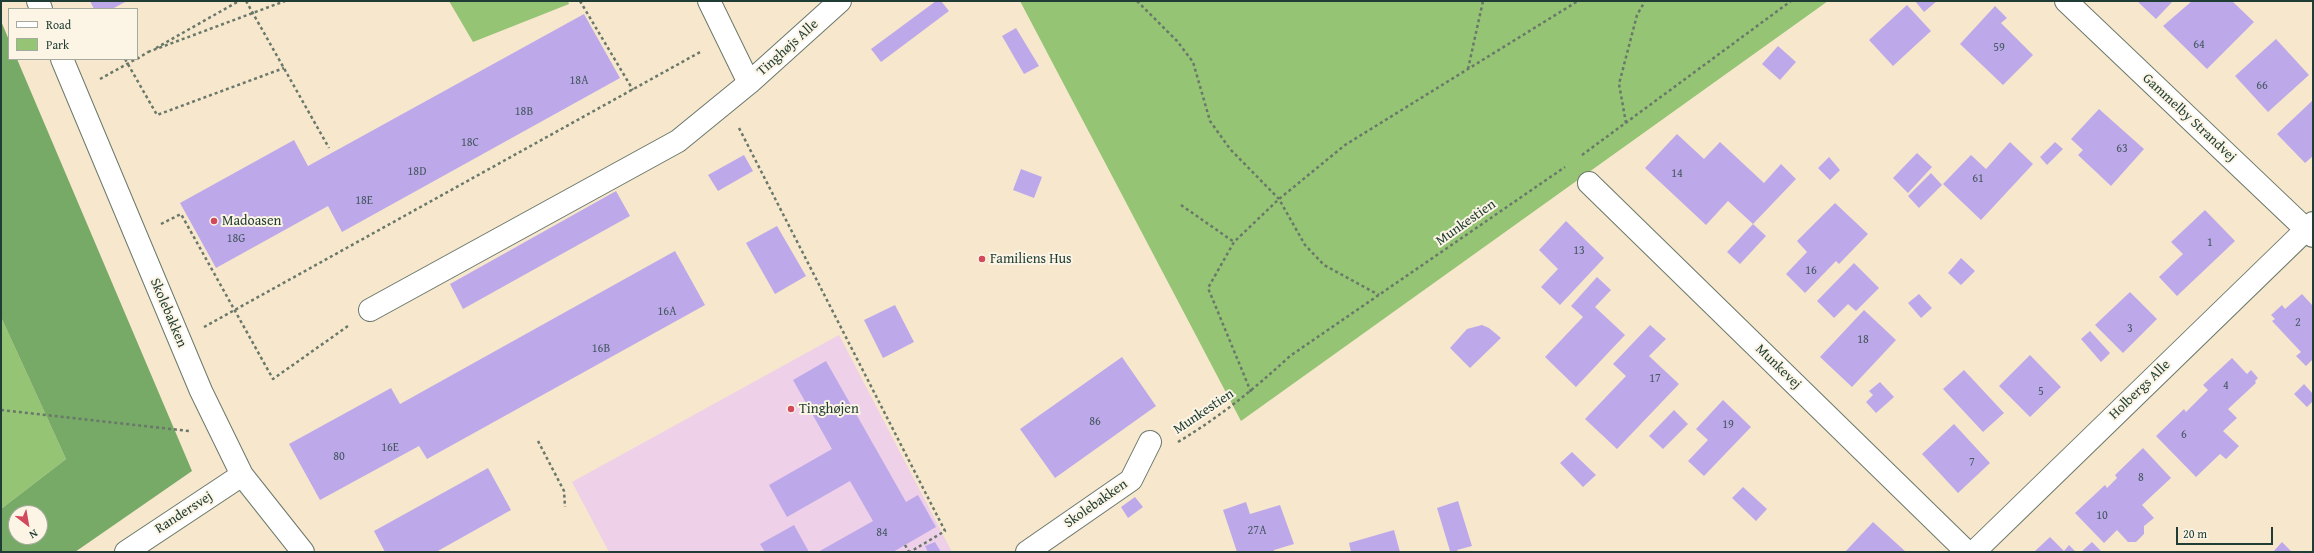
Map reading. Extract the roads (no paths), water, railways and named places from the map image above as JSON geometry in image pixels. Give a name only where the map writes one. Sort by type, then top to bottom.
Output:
[{"type":"street","name":"Tinghøjs Alle","points":[[708,1],[749,83],[840,1]]},
{"type":"street","name":"Gammelby Strandvej","points":[[2066,1],[2311,229]]},
{"type":"street","name":"Skolebakken","points":[[62,60],[215,420],[242,475],[303,552]]},
{"type":"street","points":[[370,310],[678,141],[749,83]]},
{"type":"street","name":"Munkevej","points":[[1589,183],[1967,552]]},
{"type":"street","name":"Holbergs Alle","points":[[1974,552],[2311,229]]},
{"type":"street","name":"Skolebakken","points":[[1026,552],[1130,480],[1150,442]]},
{"type":"street","name":"Randersvej","points":[[126,552],[242,475]]},
{"type":"place","name":"Madoasen","points":[[214,221]]},
{"type":"place","name":"Familiens Hus","points":[[982,259]]},
{"type":"place","name":"Tinghøjen","points":[[791,409]]}]
